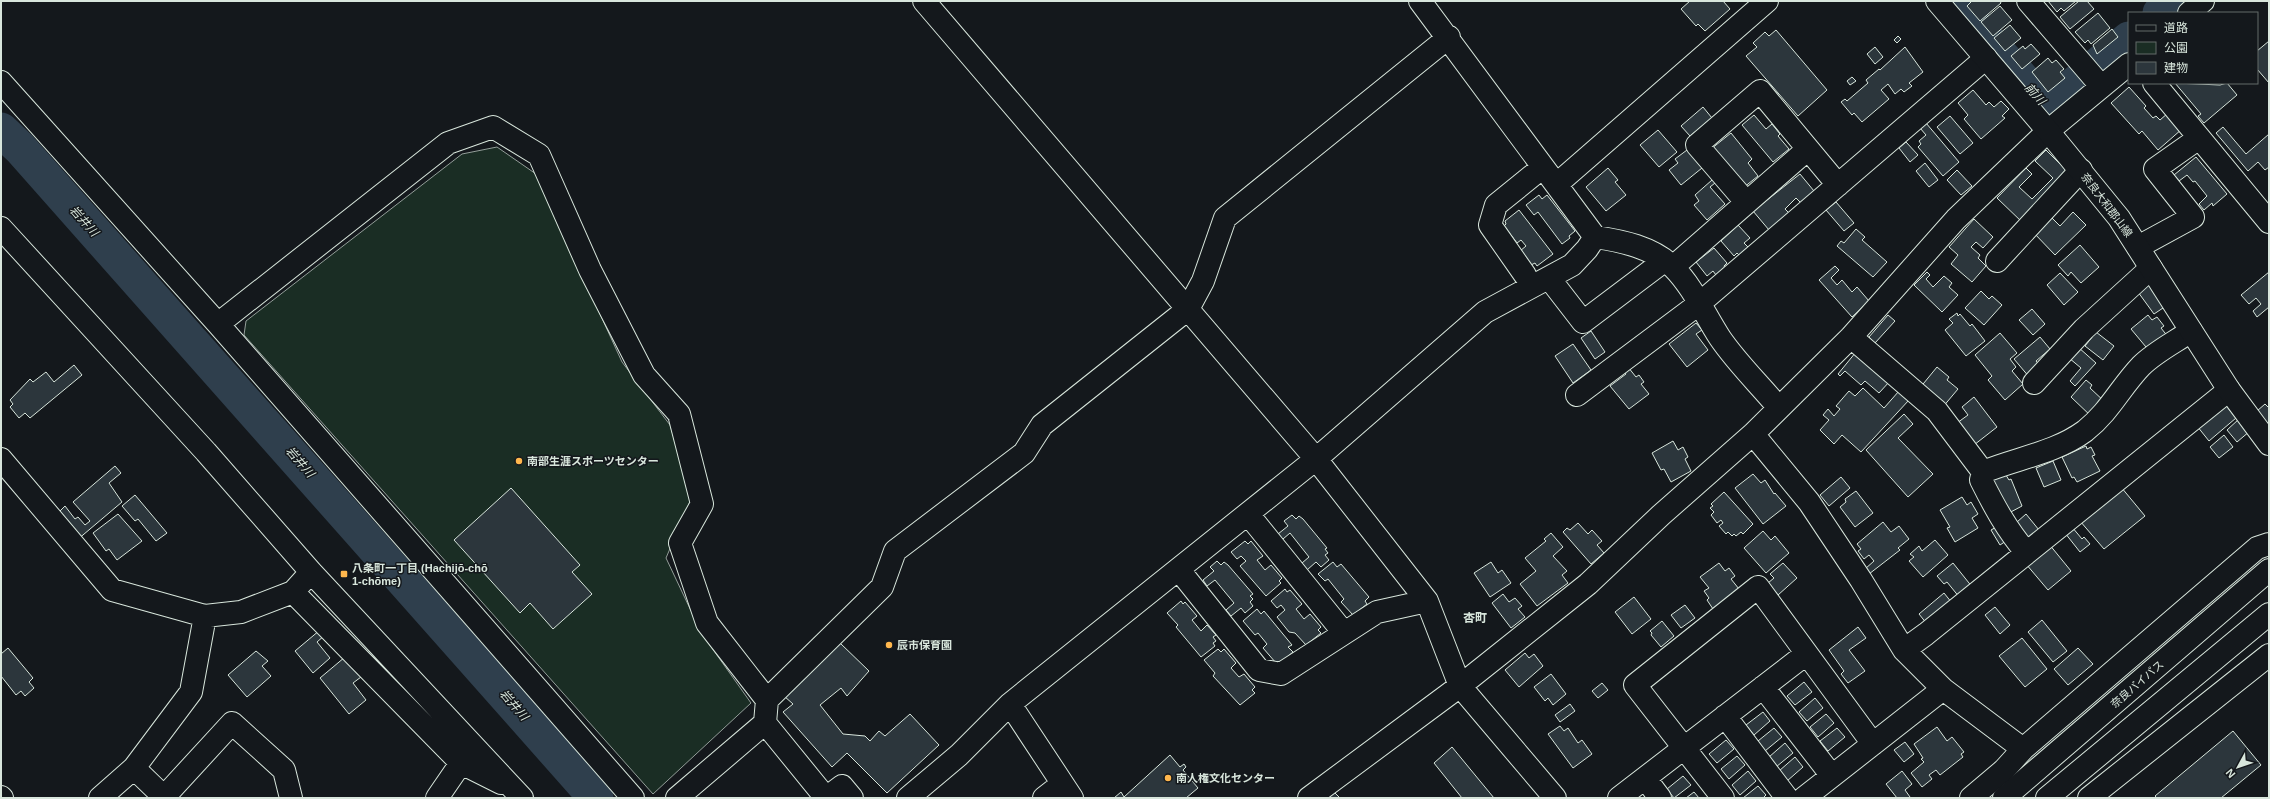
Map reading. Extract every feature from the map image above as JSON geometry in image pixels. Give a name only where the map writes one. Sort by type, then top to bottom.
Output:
[{"type":"main road","points":[[924,1],[1316,458],[1427,601],[1460,686],[1555,798]]},
{"type":"main road","points":[[1420,1],[1449,37],[1595,237],[1625,241],[1652,252],[1668,264],[1700,303],[1721,339],[1780,408]]},
{"type":"main road","points":[[1525,275],[1490,225],[1496,205],[1550,176],[1768,1]]},
{"type":"main road","name":"奈良大和郡山線","points":[[1937,1],[2048,130],[2119,218],[2229,390],[2269,444]]},
{"type":"main road","points":[[2028,1],[2101,86]]},
{"type":"main road","points":[[2190,12],[2203,1]]},
{"type":"main road","points":[[852,798],[842,786],[826,798],[765,722],[767,700],[882,587],[895,551],[1024,453],[1042,425],[1188,309],[1203,281],[1225,218],[1449,37]]},
{"type":"main road","points":[[1577,395],[1700,303],[1986,58]]},
{"type":"main road","points":[[1309,798],[1460,686],[1588,584],[1661,515],[1753,434],[1780,408],[1850,337],[1956,219],[2048,130],[2128,65]]},
{"type":"main road","points":[[1,82],[218,324],[633,798]]},
{"type":"main road","points":[[2155,84],[2269,222]]},
{"type":"main road","points":[[1746,202],[1697,145],[1760,91],[1838,185]]},
{"type":"main road","points":[[218,324],[448,143],[493,127],[539,155],[590,270],[644,375],[679,414],[702,504],[680,543],[707,623],[767,700]]},
{"type":"main road","points":[[2138,247],[2193,217],[2155,169],[2199,138]]},
{"type":"main road","points":[[1549,278],[1583,322],[1668,264],[1746,202],[1808,149]]},
{"type":"main road","points":[[1997,261],[2080,170]]},
{"type":"main road","points":[[1,228],[206,452],[311,572],[518,794]]},
{"type":"main road","points":[[908,798],[928,791],[959,755],[1010,704],[1179,570],[1316,458],[1485,312],[1572,265],[1587,249],[1595,237]]},
{"type":"main road","points":[[2034,383],[2084,329],[2151,268]]},
{"type":"main road","points":[[1983,472],[2043,452],[2067,442],[2085,431],[2112,405],[2142,365],[2191,331]]},
{"type":"main road","points":[[1850,337],[1937,411],[1983,472]]},
{"type":"main road","points":[[1904,650],[1926,634],[2229,390]]},
{"type":"main road","points":[[1753,434],[1809,502],[1861,580],[1904,650],[1943,689],[2023,749]]},
{"type":"main road","points":[[1,459],[112,590],[205,616],[241,612],[292,592],[311,572]]},
{"type":"main road","points":[[1983,472],[1981,480],[2008,532],[2026,552]]},
{"type":"main road","points":[[1248,514],[1344,633]]},
{"type":"main road","points":[[1971,798],[2004,770],[2023,749],[2257,548],[2269,544]]},
{"type":"main road","points":[[1179,570],[1259,670],[1281,674],[1377,612],[1427,601]]},
{"type":"main road","name":"奈良バイパス","points":[[2004,798],[2269,570]]},
{"type":"main road","points":[[1723,798],[1634,685],[1758,587],[1873,744]]},
{"type":"main road","points":[[292,592],[461,763],[518,794]]},
{"type":"main road","points":[[2055,792],[2269,614]]},
{"type":"main road","points":[[100,798],[134,768],[191,692],[205,616]]},
{"type":"main road","points":[[1619,798],[1806,654]]},
{"type":"main road","points":[[2089,798],[2269,654]]},
{"type":"main road","points":[[1763,687],[1832,776]]},
{"type":"main road","points":[[1804,798],[1943,689]]},
{"type":"main road","points":[[1010,704],[1057,796]]},
{"type":"main road","points":[[1725,716],[1787,798]]},
{"type":"main road","points":[[677,798],[765,722]]},
{"type":"main road","points":[[134,768],[164,797],[232,723],[284,770],[291,798]]},
{"type":"main road","points":[[437,798],[461,763]]},
{"type":"main road","points":[[1644,778],[1660,798]]},
{"type":"green space","name":"南部生涯スポーツセンター","points":[[497,147],[536,174],[622,362],[670,425],[692,497],[666,558],[702,634],[751,703],[653,794],[244,335],[246,321],[462,154]]},
{"type":"building","points":[[1690,1],[1723,1],[1730,9],[1705,31],[1698,24],[1696,26],[1681,9]]},
{"type":"building","points":[[1972,1],[2000,1],[2001,3],[1980,21],[1967,6]]},
{"type":"building","points":[[2048,1],[2076,1],[2064,11],[2061,8],[2057,12]]},
{"type":"building","points":[[2079,1],[2087,1],[2094,9],[2070,29],[2060,17]]},
{"type":"building","points":[[2000,6],[2012,20],[1993,36],[1981,22]]},
{"type":"building","points":[[2098,13],[2110,28],[2091,44],[2088,40],[2085,43],[2075,32]]},
{"type":"building","points":[[2010,25],[2021,38],[2005,51],[1994,38]]},
{"type":"building","points":[[2112,29],[2118,37],[2097,54],[2093,45]]},
{"type":"building","points":[[1776,30],[1827,90],[1798,116],[1746,56],[1757,47],[1753,43],[1765,32],[1769,36]]},
{"type":"building","points":[[1898,36],[1901,39],[1897,43],[1894,40]]},
{"type":"building","points":[[2269,41],[2269,83],[2258,70],[2258,50]]},
{"type":"building","points":[[2031,44],[2040,54],[2022,69],[2011,56],[2023,46],[2025,49]]},
{"type":"building","points":[[1875,47],[1883,57],[1875,64],[1867,54]]},
{"type":"building","points":[[1905,47],[1923,72],[1909,83],[1912,86],[1904,92],[1901,89],[1895,94],[1888,84],[1881,90],[1889,99],[1862,122],[1854,113],[1852,115],[1841,102],[1845,99],[1847,101],[1868,83],[1866,80],[1879,69],[1880,70]]},
{"type":"building","points":[[2048,58],[2052,63],[2056,60],[2064,69],[2060,72],[2065,78],[2048,92],[2032,72]]},
{"type":"building","points":[[1852,77],[1856,81],[1850,85],[1847,81]]},
{"type":"building","points":[[2176,84],[2228,84],[2237,95],[2204,123],[2198,116],[2201,114]]},
{"type":"building","points":[[2129,87],[2146,106],[2144,108],[2153,118],[2156,116],[2160,120],[2168,113],[2182,129],[2158,150],[2142,131],[2139,134],[2111,103]]},
{"type":"building","points":[[1973,90],[1986,105],[1989,102],[1994,107],[2001,101],[2009,109],[2002,116],[2005,118],[1981,139],[1964,119],[1968,115],[1958,103]]},
{"type":"building","points":[[1703,107],[1712,118],[1690,136],[1681,126]]},
{"type":"building","points":[[1754,115],[1766,129],[1772,124],[1780,134],[1778,136],[1789,149],[1773,162],[1742,125]]},
{"type":"building","points":[[1950,116],[1973,143],[1960,154],[1937,127]]},
{"type":"building","points":[[1926,123],[1959,162],[1943,176],[1918,147],[1921,144],[1919,141],[1926,135],[1920,128]]},
{"type":"building","points":[[2223,127],[2246,154],[2269,134],[2269,167],[2265,170],[2258,162],[2248,171],[2216,133]]},
{"type":"building","points":[[1658,130],[1677,152],[1659,167],[1640,145]]},
{"type":"building","points":[[1731,133],[1752,159],[1748,163],[1758,176],[1743,188],[1711,149]]},
{"type":"building","points":[[1906,142],[1918,155],[1910,162],[1899,148]]},
{"type":"building","points":[[1687,150],[1702,168],[1681,185],[1669,170],[1678,163],[1675,159]]},
{"type":"building","points":[[2046,150],[2070,174],[2023,223],[1997,198],[2026,168],[2032,174],[2019,187],[2032,199],[2053,178],[2035,161]]},
{"type":"building","points":[[2196,157],[2227,194],[2213,206],[2212,203],[2204,210],[2199,204],[2207,196],[2195,181],[2193,182],[2187,175],[2179,181],[2174,175]]},
{"type":"building","points":[[1925,163],[1938,180],[1929,187],[1916,171]]},
{"type":"building","points":[[1608,168],[1618,180],[1615,182],[1626,195],[1606,211],[1586,187]]},
{"type":"building","points":[[1957,170],[1972,186],[1961,195],[1947,180]]},
{"type":"building","points":[[1800,174],[1814,191],[1801,203],[1796,198],[1785,209],[1789,213],[1769,230],[1753,211]]},
{"type":"building","points":[[1712,180],[1715,183],[1710,187],[1725,204],[1707,220],[1694,205],[1699,201],[1695,195]]},
{"type":"building","points":[[1539,195],[1542,199],[1547,195],[1575,231],[1569,236],[1570,238],[1562,244],[1538,212],[1534,215],[1526,205]]},
{"type":"building","points":[[1836,202],[1854,223],[1844,231],[1826,210]]},
{"type":"building","points":[[1519,210],[1553,254],[1537,266],[1535,263],[1531,265],[1520,251],[1526,246],[1521,240],[1517,243],[1504,226],[1506,224],[1505,221]]},
{"type":"building","points":[[2073,212],[2086,225],[2055,255],[2033,232],[2049,215],[2060,226]]},
{"type":"building","points":[[1974,219],[1993,237],[1983,248],[1976,242],[1971,247],[1980,255],[1978,258],[1986,266],[1972,282],[1951,264],[1958,255],[1949,247]]},
{"type":"building","points":[[1738,225],[1750,238],[1744,243],[1748,247],[1739,255],[1737,253],[1734,256],[1721,241]]},
{"type":"building","points":[[1856,229],[1865,237],[1862,240],[1887,262],[1873,277],[1837,246],[1841,241],[1844,243]]},
{"type":"building","points":[[2080,245],[2099,267],[2081,283],[2071,272],[2068,276],[2058,265]]},
{"type":"building","points":[[1714,248],[1727,263],[1724,266],[1725,268],[1716,275],[1713,271],[1707,276],[1696,262]]},
{"type":"building","points":[[1835,266],[1839,270],[1831,278],[1837,285],[1842,280],[1852,292],[1857,287],[1869,301],[1852,317],[1819,280]]},
{"type":"building","points":[[1927,272],[1930,275],[1926,279],[1933,287],[1944,276],[1952,283],[1949,287],[1958,295],[1942,312],[1914,285]]},
{"type":"building","points":[[2269,272],[2269,307],[2257,317],[2253,311],[2261,304],[2256,298],[2249,304],[2241,295]]},
{"type":"building","points":[[2060,273],[2078,292],[2064,305],[2047,285]]},
{"type":"building","points":[[2150,283],[2166,306],[2154,314],[2138,292]]},
{"type":"building","points":[[1981,291],[1989,299],[1992,296],[2002,305],[1984,325],[1965,308]]},
{"type":"building","points":[[2032,309],[2045,324],[2033,335],[2019,320]]},
{"type":"building","points":[[1957,313],[1958,316],[1960,314],[1970,326],[1972,324],[1985,341],[1966,356],[1945,330],[1953,323],[1949,319]]},
{"type":"building","points":[[1888,315],[1895,321],[1875,343],[1869,337]]},
{"type":"building","points":[[2148,315],[2152,320],[2157,317],[2164,326],[2161,328],[2169,338],[2151,353],[2131,329]]},
{"type":"building","points":[[1696,323],[1702,330],[1696,334],[1708,350],[1687,367],[1669,344]]},
{"type":"building","points":[[1591,331],[1605,352],[1595,359],[1581,338]]},
{"type":"building","points":[[2096,332],[2114,346],[2103,360],[2085,346]]},
{"type":"building","points":[[2000,333],[2017,353],[2010,359],[2016,367],[2012,371],[2023,384],[2005,400],[1988,380],[1992,376],[1975,355]]},
{"type":"building","points":[[2040,337],[2050,349],[2036,361],[2042,368],[2030,378],[2014,359]]},
{"type":"building","points":[[1573,344],[1591,370],[1573,383],[1555,356]]},
{"type":"building","points":[[2078,347],[2096,363],[2075,386],[2070,381],[2081,368],[2069,358]]},
{"type":"building","points":[[1856,352],[1890,381],[1879,393],[1865,381],[1861,385],[1845,371],[1840,376],[1838,374]]},
{"type":"building","points":[[74,365],[82,375],[30,418],[25,413],[19,418],[10,407],[13,404],[10,400],[30,379],[33,382],[46,372],[54,382]]},
{"type":"building","points":[[1628,367],[1636,377],[1639,375],[1644,382],[1641,384],[1649,394],[1629,409],[1610,386],[1626,374],[1623,370]]},
{"type":"building","points":[[1937,367],[1949,377],[1947,380],[1958,389],[1942,408],[1919,389]]},
{"type":"building","points":[[2086,380],[2092,385],[2090,388],[2106,403],[2093,418],[2071,397]]},
{"type":"building","points":[[1863,388],[1884,408],[1899,391],[1909,400],[1861,452],[1842,435],[1834,444],[1820,430],[1829,420],[1823,415],[1828,409],[1834,416],[1840,409],[1836,406],[1849,391],[1855,396]]},
{"type":"building","points":[[1974,397],[1997,427],[1974,445],[1957,423],[1968,415],[1962,407]]},
{"type":"building","points":[[2224,403],[2236,418],[2209,441],[2197,426]]},
{"type":"building","points":[[2265,404],[2269,408],[2269,425],[2257,411]]},
{"type":"building","points":[[1904,414],[1913,424],[1898,438],[1933,474],[1908,497],[1866,450]]},
{"type":"building","points":[[2239,419],[2250,431],[2237,442],[2227,430]]},
{"type":"building","points":[[2224,435],[2233,447],[2219,458],[2210,447]]},
{"type":"building","points":[[1673,441],[1678,450],[1683,447],[1688,457],[1685,459],[1691,471],[1671,482],[1664,469],[1661,470],[1652,453]]},
{"type":"building","points":[[2086,446],[2087,449],[2091,447],[2095,455],[2092,456],[2100,471],[2077,482],[2074,477],[2072,478],[2062,457]]},
{"type":"building","points":[[2053,461],[2061,480],[2044,487],[2036,468]]},
{"type":"building","points":[[115,466],[121,473],[109,483],[122,502],[77,540],[56,515],[65,506],[75,519],[78,517],[85,525],[90,521],[73,502]]},
{"type":"building","points":[[2004,472],[2009,480],[2011,479],[2022,506],[2007,514],[1989,480]]},
{"type":"building","points":[[1753,474],[1761,483],[1765,480],[1774,494],[1775,493],[1786,506],[1763,524],[1735,488]]},
{"type":"building","points":[[1841,477],[1850,488],[1829,506],[1820,495]]},
{"type":"building","points":[[2121,487],[2145,516],[2104,549],[2080,521]]},
{"type":"building","points":[[511,488],[580,565],[572,572],[592,594],[553,629],[530,603],[520,613],[454,540]]},
{"type":"building","points":[[1856,491],[1873,513],[1855,527],[1840,507],[1846,502],[1845,499]]},
{"type":"building","points":[[1724,492],[1753,524],[1743,534],[1741,532],[1736,536],[1734,534],[1732,536],[1728,532],[1726,534],[1719,526],[1723,523],[1721,520],[1717,523],[1711,515],[1714,512],[1710,508],[1713,506],[1711,504]]},
{"type":"building","points":[[135,495],[167,533],[156,541],[138,519],[135,521],[122,506]]},
{"type":"building","points":[[1962,497],[1967,505],[1971,502],[1978,514],[1972,518],[1978,528],[1955,542],[1947,528],[1950,527],[1940,510]]},
{"type":"building","points":[[118,514],[142,541],[117,560],[109,549],[106,551],[93,533]]},
{"type":"building","points":[[2026,514],[2039,530],[2026,541],[2017,522]]},
{"type":"building","points":[[1292,515],[1296,519],[1299,516],[1303,519],[1327,548],[1325,549],[1328,553],[1325,555],[1329,560],[1321,567],[1316,562],[1307,570],[1302,563],[1309,557],[1290,533],[1283,539],[1278,534],[1288,526],[1284,521]]},
{"type":"building","points":[[1883,522],[1891,532],[1899,526],[1909,539],[1898,548],[1900,550],[1869,574],[1865,569],[1874,561],[1869,555],[1864,559],[1858,551],[1861,549],[1857,544]]},
{"type":"building","points":[[1578,523],[1588,534],[1592,530],[1602,541],[1597,545],[1604,553],[1591,564],[1563,532],[1567,528],[1570,530]]},
{"type":"building","points":[[2000,525],[2009,539],[2000,545],[1991,530]]},
{"type":"building","points":[[2072,527],[2082,539],[2084,537],[2090,544],[2080,552],[2065,533]]},
{"type":"building","points":[[1763,531],[1771,540],[1775,536],[1789,553],[1766,573],[1744,548]]},
{"type":"building","points":[[1551,533],[1563,547],[1553,556],[1567,571],[1562,575],[1568,583],[1537,606],[1520,584],[1536,571],[1525,558],[1546,541],[1544,539]]},
{"type":"building","points":[[1935,540],[1948,555],[1923,577],[1909,561],[1914,557],[1910,554],[1919,546],[1922,551]]},
{"type":"building","points":[[1245,541],[1248,544],[1251,541],[1263,556],[1257,560],[1265,570],[1271,565],[1282,578],[1279,581],[1281,583],[1266,596],[1240,566],[1246,561],[1241,556],[1237,559],[1231,552]]},
{"type":"building","points":[[2049,544],[2071,571],[2048,590],[2026,564]]},
{"type":"building","points":[[1217,561],[1221,565],[1224,562],[1228,565],[1253,594],[1250,596],[1253,599],[1250,602],[1253,606],[1245,613],[1241,608],[1231,616],[1226,610],[1234,603],[1215,580],[1207,586],[1203,580],[1214,571],[1210,567]]},
{"type":"building","points":[[1333,562],[1337,567],[1341,564],[1369,597],[1365,601],[1367,604],[1353,615],[1341,602],[1344,599],[1328,579],[1325,581],[1318,574]]},
{"type":"building","points":[[1491,562],[1498,573],[1502,570],[1511,583],[1490,597],[1474,573]]},
{"type":"building","points":[[1719,563],[1725,571],[1729,568],[1735,576],[1731,579],[1739,589],[1713,609],[1707,600],[1709,598],[1704,591],[1709,588],[1700,577]]},
{"type":"building","points":[[1783,563],[1797,578],[1778,595],[1768,583],[1774,578],[1770,574]]},
{"type":"building","points":[[1953,563],[1973,588],[1960,598],[1947,582],[1944,584],[1937,576]]},
{"type":"building","points":[[1285,589],[1287,592],[1290,590],[1302,604],[1296,609],[1304,619],[1310,614],[1321,627],[1318,630],[1321,633],[1306,645],[1295,633],[1289,632],[1277,617],[1285,610],[1281,605],[1277,608],[1271,601]]},
{"type":"building","points":[[1944,593],[1952,603],[1927,624],[1919,614]]},
{"type":"building","points":[[1503,594],[1509,602],[1515,598],[1522,606],[1518,609],[1525,617],[1511,628],[1492,603]]},
{"type":"building","points":[[1634,597],[1651,619],[1632,634],[1615,612]]},
{"type":"building","points":[[1181,601],[1183,604],[1185,602],[1197,616],[1192,620],[1201,631],[1207,625],[1216,635],[1213,637],[1216,641],[1213,643],[1215,646],[1201,657],[1176,627],[1178,625],[1167,613]]},
{"type":"building","points":[[1685,605],[1695,618],[1681,628],[1671,615]]},
{"type":"building","points":[[1995,607],[2010,625],[2000,634],[1985,615]]},
{"type":"building","points":[[1257,609],[1261,614],[1264,611],[1292,645],[1288,647],[1293,652],[1280,663],[1278,661],[1276,663],[1263,648],[1267,644],[1258,633],[1255,635],[1243,621]]},
{"type":"building","points":[[2042,620],[2067,651],[2053,662],[2028,632]]},
{"type":"building","points":[[1662,621],[1674,636],[1661,647],[1651,635],[1652,633],[1650,631]]},
{"type":"building","points":[[1858,627],[1866,638],[1849,650],[1865,671],[1848,683],[1841,674],[1844,671],[1829,650]]},
{"type":"building","points":[[320,630],[325,635],[317,642],[330,658],[313,673],[295,651]]},
{"type":"building","points":[[2022,638],[2047,669],[2025,687],[1999,656]]},
{"type":"building","points":[[840,643],[869,671],[847,696],[841,688],[820,705],[843,734],[865,736],[870,741],[879,731],[885,736],[910,714],[939,745],[887,793],[847,753],[832,767],[783,712],[793,704],[784,696]]},
{"type":"building","points":[[8,648],[33,678],[29,682],[34,688],[25,696],[21,691],[16,695],[1,676],[1,654]]},
{"type":"building","points":[[2078,648],[2093,664],[2068,685],[2054,669]]},
{"type":"building","points":[[1218,649],[1221,652],[1224,649],[1236,663],[1231,668],[1239,677],[1244,674],[1255,687],[1252,690],[1255,693],[1240,705],[1213,676],[1215,673],[1204,660]]},
{"type":"building","points":[[256,651],[268,661],[262,666],[271,676],[247,697],[228,675]]},
{"type":"building","points":[[1525,653],[1529,658],[1534,654],[1543,666],[1519,687],[1505,670]]},
{"type":"building","points":[[345,657],[361,677],[353,683],[366,700],[349,714],[320,678]]},
{"type":"building","points":[[1551,674],[1566,694],[1553,705],[1548,698],[1545,701],[1534,687]]},
{"type":"building","points":[[1804,682],[1812,692],[1795,705],[1787,696]]},
{"type":"building","points":[[1602,683],[1608,690],[1598,698],[1592,691]]},
{"type":"building","points":[[1815,698],[1823,708],[1807,721],[1799,712]]},
{"type":"building","points":[[1570,704],[1575,711],[1560,722],[1555,715]]},
{"type":"building","points":[[1763,712],[1770,721],[1754,735],[1746,725]]},
{"type":"building","points":[[1826,714],[1834,723],[1818,737],[1810,727]]},
{"type":"building","points":[[1560,726],[1564,731],[1568,728],[1578,743],[1582,740],[1592,754],[1573,768],[1548,734]]},
{"type":"building","points":[[1937,727],[1947,741],[1952,737],[1964,752],[1961,754],[1963,757],[1940,775],[1936,770],[1929,775],[1932,779],[1922,787],[1911,773],[1924,762],[1914,744]]},
{"type":"building","points":[[1774,728],[1782,737],[1765,751],[1758,741]]},
{"type":"building","points":[[1837,728],[1845,737],[1828,751],[1820,741]]},
{"type":"building","points":[[2233,731],[2261,765],[2221,798],[2157,798],[2155,796]]},
{"type":"building","points":[[1726,740],[1734,749],[1717,763],[1709,754]]},
{"type":"building","points":[[1905,742],[1914,754],[1904,762],[1894,750]]},
{"type":"building","points":[[1785,743],[1793,753],[1776,767],[1769,757]]},
{"type":"building","points":[[1452,747],[1494,798],[1462,798],[1434,763]]},
{"type":"building","points":[[1170,755],[1180,767],[1184,764],[1186,767],[1183,770],[1198,788],[1186,798],[1114,798],[1121,792],[1124,797]]},
{"type":"building","points":[[1737,756],[1745,765],[1729,779],[1721,769]]},
{"type":"building","points":[[1795,757],[1803,767],[1787,781],[1779,771]]},
{"type":"building","points":[[1748,771],[1756,781],[1740,795],[1732,785]]},
{"type":"building","points":[[1902,771],[1912,784],[1905,790],[1910,797],[1909,798],[1897,798],[1886,784]]},
{"type":"building","points":[[1683,776],[1691,785],[1674,798],[1667,789]]},
{"type":"building","points":[[1758,786],[1766,795],[1763,798],[1743,798]]},
{"type":"building","points":[[1332,790],[1340,798],[1323,798]]},
{"type":"building","points":[[1694,792],[1699,798],[1686,798]]},
{"type":"waterway","name":"前川","points":[[1953,1],[2047,107],[2128,40]]},
{"type":"waterway","name":"前川","points":[[2161,12],[2174,1]]},
{"type":"waterway","name":"岩井川","points":[[1,130],[20,148],[596,798]]},
{"type":"place","name":"南部生涯スポーツセンター","points":[[519,461]]},
{"type":"place","name":"八条町一丁目 (Hachijō-chō 1-chōme)","points":[[344,574]]},
{"type":"place","name":"辰市保育園","points":[[889,645]]},
{"type":"place","name":"南人権文化センター","points":[[1168,778]]},
{"type":"district","name":"杏町","points":[[1475,618]]}]
